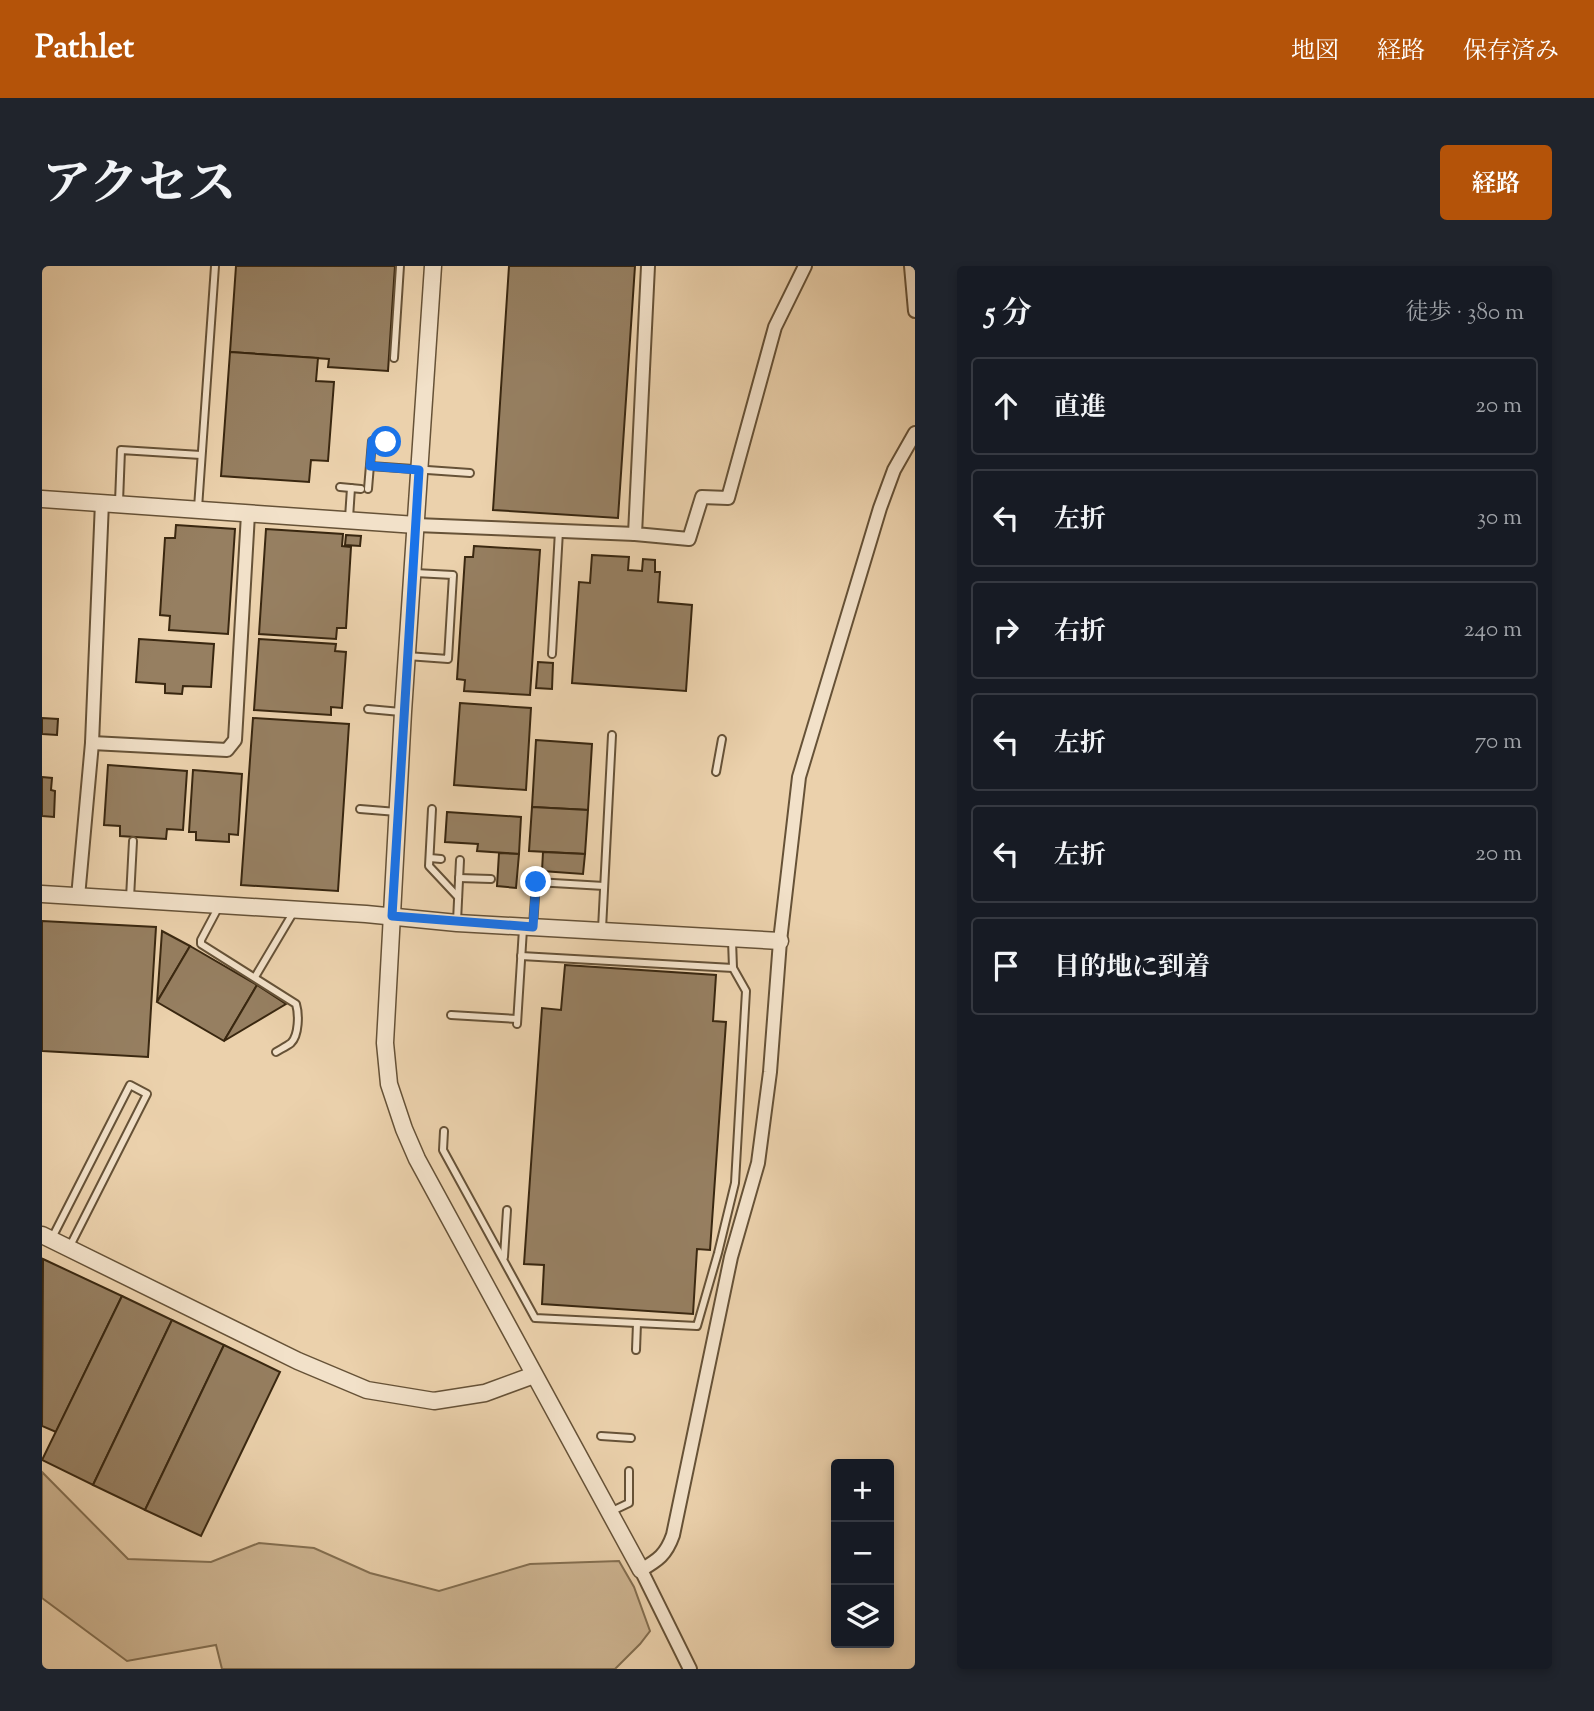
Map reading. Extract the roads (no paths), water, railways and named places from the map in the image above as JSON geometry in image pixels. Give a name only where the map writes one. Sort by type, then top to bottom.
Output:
[{"type":"street","points":[[433,266],[384,1043],[389,1084],[417,1159],[641,1570],[690,1669]]},
{"type":"street","points":[[635,534],[648,266]]},
{"type":"street","points":[[42,499],[248,514],[689,539],[702,497],[728,498],[775,327],[804,266]]},
{"type":"street","points":[[911,266],[915,311]]},
{"type":"street","points":[[641,1570],[661,1558],[673,1535],[731,1257],[758,1163],[770,1073],[780,941],[799,777],[880,508],[894,470],[915,433]]},
{"type":"street","points":[[78,897],[92,743],[102,502]]},
{"type":"street","points":[[92,743],[227,750],[235,740],[248,514]]},
{"type":"street","points":[[42,894],[392,916],[457,923],[780,941]]},
{"type":"street","points":[[47,1237],[298,1361],[367,1390],[434,1401],[485,1393],[534,1375]]},
{"type":"lane","points":[[198,510],[215,266]]},
{"type":"lane","points":[[394,358],[400,266]]},
{"type":"lane","points":[[340,487],[365,489],[372,441],[386,442]]},
{"type":"lane","points":[[119,504],[121,450],[201,455]]},
{"type":"lane","points":[[370,466],[470,473]]},
{"type":"lane","points":[[349,520],[351,488]]},
{"type":"lane","points":[[552,654],[559,531]]},
{"type":"lane","points":[[407,656],[448,659],[453,575],[413,573]]},
{"type":"lane","points":[[368,709],[403,712]]},
{"type":"lane","points":[[602,931],[612,735]]},
{"type":"lane","points":[[716,772],[722,738]]},
{"type":"lane","points":[[360,809],[398,812]]},
{"type":"lane","points":[[432,809],[429,866],[458,897]]},
{"type":"lane","points":[[130,900],[133,841]]},
{"type":"lane","points":[[430,859],[441,859]]},
{"type":"lane","points":[[457,923],[460,860]]},
{"type":"lane","points":[[459,878],[491,880]]},
{"type":"lane","points":[[451,1015],[517,1021],[521,956],[536,882],[604,886]]},
{"type":"lane","points":[[219,906],[201,944],[296,1004],[298,1008],[296,1035],[293,1041],[276,1052]]},
{"type":"lane","points":[[254,977],[294,910]]},
{"type":"lane","points":[[444,1131],[443,1150],[536,1318],[697,1326],[735,1183],[746,991],[733,968],[732,938]]},
{"type":"lane","points":[[521,956],[733,968]]},
{"type":"lane","points":[[47,1237],[130,1085],[147,1094],[68,1248]]},
{"type":"lane","points":[[504,1261],[507,1210]]},
{"type":"lane","points":[[636,1350],[637,1323]]},
{"type":"lane","points":[[601,1436],[631,1438]]},
{"type":"lane","points":[[608,1513],[629,1503],[629,1471]]}]
